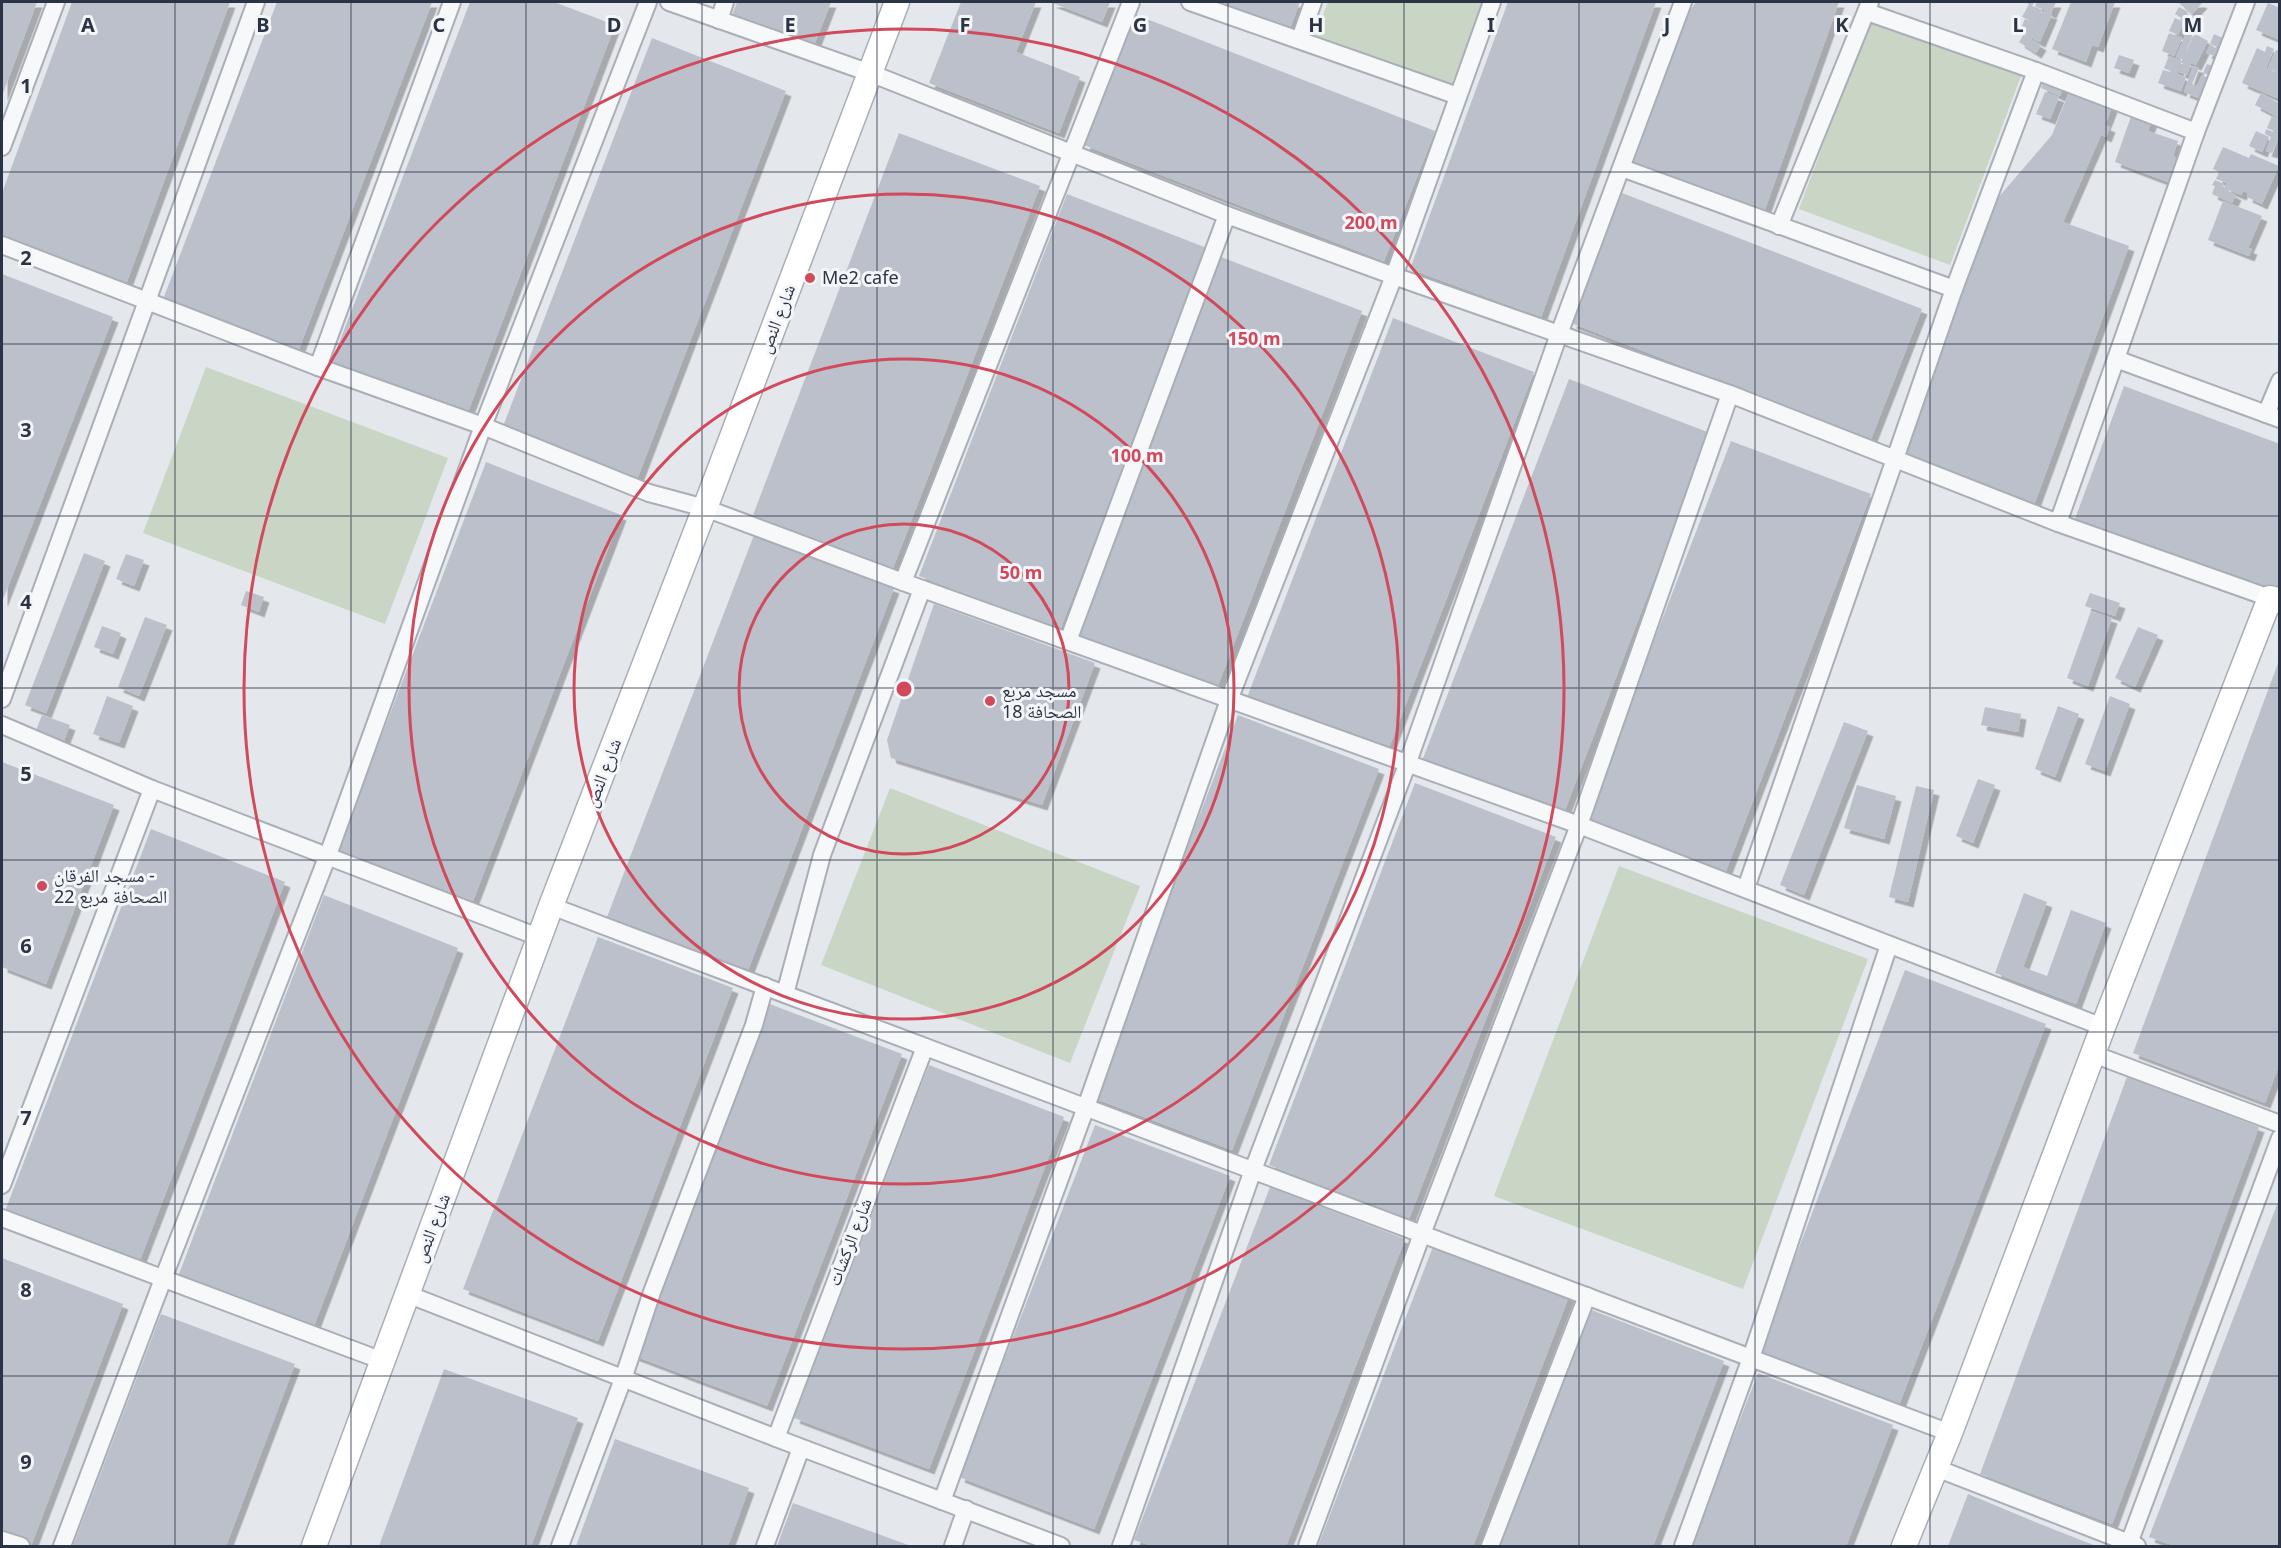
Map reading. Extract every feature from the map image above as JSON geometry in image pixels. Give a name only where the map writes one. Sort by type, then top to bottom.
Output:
[{"type":"street","points":[[2,147],[56,2]]},
{"type":"street","points":[[2,699],[256,2]]},
{"type":"street","points":[[318,367],[452,2]]},
{"type":"street","points":[[62,1546],[328,855],[483,426],[648,2]]},
{"type":"street","points":[[669,2],[870,73],[1227,215],[1730,394],[2058,523],[2275,600],[2103,1027],[1950,1433],[1904,1546]]},
{"type":"street","points":[[719,20],[726,2]]},
{"type":"street","name":"شارع النص","points":[[314,1546],[551,906],[897,2]]},
{"type":"street","points":[[903,582],[1131,2]]},
{"type":"street","points":[[1190,2],[1458,96]]},
{"type":"street","points":[[1300,39],[1313,2]]},
{"type":"street","points":[[942,1501],[1086,1107],[1229,700],[1394,276],[1492,2]]},
{"type":"street","points":[[1121,1546],[1253,1170],[1407,765],[1559,334],[1683,2]]},
{"type":"street","points":[[2058,523],[2196,132],[2246,2]]},
{"type":"street","points":[[1779,226],[1869,7],[2196,132]]},
{"type":"street","points":[[1746,888],[1954,289],[2036,71]]},
{"type":"street","points":[[1622,168],[1954,289]]},
{"type":"street","points":[[1068,641],[1227,215]]},
{"type":"street","points":[[2,245],[145,302],[483,426],[649,493],[705,508],[1407,765],[1579,825],[2103,1027]]},
{"type":"street","points":[[2116,359],[2273,417],[2280,381]]},
{"type":"street","points":[[1307,1546],[1422,1234],[1579,825],[1730,394]]},
{"type":"street","points":[[785,994],[822,855],[922,589]]},
{"type":"street","points":[[2,725],[152,789],[541,938]]},
{"type":"street","points":[[2,1185],[152,789]]},
{"type":"street","points":[[551,906],[1950,1433]]},
{"type":"street","points":[[1683,1546],[1751,1358],[1888,945]]},
{"type":"street","points":[[560,1546],[623,1379],[652,1292],[754,1025],[765,987]]},
{"type":"street","name":"شارع الركشات","points":[[776,1438],[925,1047]]},
{"type":"street","points":[[2093,1054],[2280,1124]]},
{"type":"street","points":[[1936,1468],[2131,1545],[2280,1138]]},
{"type":"street","points":[[2,1218],[383,1361]]},
{"type":"street","points":[[407,1294],[801,1448],[1061,1546]]},
{"type":"street","points":[[1490,1546],[1587,1296]]},
{"type":"street","points":[[765,1546],[801,1448]]},
{"type":"street","points":[[953,1546],[966,1509]]},
{"type":"street","points":[[2,1540],[21,1546]]},
{"type":"green space","points":[[1328,2],[1482,2],[1451,87],[1314,38]]},
{"type":"green space","points":[[1870,19],[2021,76],[1950,265],[1799,209]]},
{"type":"green space","points":[[206,367],[448,458],[385,624],[143,533]]},
{"type":"green space","points":[[890,788],[1140,886],[1070,1063],[821,965]]},
{"type":"green space","points":[[1619,866],[1868,959],[1743,1289],[1494,1196]]},
{"type":"building","points":[[2,2],[37,2],[2,96]]},
{"type":"building","points":[[72,2],[230,2],[125,287],[2,242],[2,193]]},
{"type":"building","points":[[277,2],[432,2],[297,354],[162,302]]},
{"type":"building","points":[[470,2],[554,2],[615,25],[466,417],[331,364]]},
{"type":"building","points":[[737,2],[831,2],[813,48],[731,18]]},
{"type":"building","points":[[961,2],[1036,2],[1016,52],[1080,77],[1059,133],[929,83]]},
{"type":"building","points":[[1050,2],[1110,2],[1102,22]]},
{"type":"building","points":[[1209,2],[1300,2],[1289,31]]},
{"type":"building","points":[[1508,2],[1656,2],[1541,317],[1410,269]]},
{"type":"building","points":[[1696,2],[1839,2],[1763,215],[1632,167],[1689,12]]},
{"type":"building","points":[[2024,2],[2034,2],[2032,6],[2042,10],[2036,23],[2022,17],[2029,4]]},
{"type":"building","points":[[2037,2],[2056,2],[2051,13],[2035,6]]},
{"type":"building","points":[[2071,2],[2115,2],[2098,47],[2092,45],[2086,62],[2052,49]]},
{"type":"building","points":[[2179,3],[2202,3],[2192,14]]},
{"type":"building","points":[[2268,3],[2280,8],[2280,40],[2256,30]]},
{"type":"building","points":[[2179,7],[2188,12],[2183,19],[2175,14]]},
{"type":"building","points":[[2043,11],[2052,14],[2040,42],[2024,35],[2041,45],[2036,53],[2019,42],[2024,34],[2019,32],[2025,19],[2037,24]]},
{"type":"building","points":[[1134,14],[1435,131],[1384,261],[1084,145]]},
{"type":"building","points":[[2175,18],[2184,22],[2178,35],[2169,31]]},
{"type":"building","points":[[2187,31],[2193,34],[2185,54],[2195,34],[2208,41],[2196,65],[2176,57]]},
{"type":"building","points":[[2169,33],[2182,38],[2174,56],[2162,51]]},
{"type":"building","points":[[2214,34],[2223,38],[2218,47],[2210,44]]},
{"type":"building","points":[[652,38],[786,91],[636,482],[502,429]]},
{"type":"building","points":[[2210,45],[2220,50],[2217,57],[2206,53]]},
{"type":"building","points":[[2267,46],[2274,49],[2266,68],[2280,74],[2280,92],[2277,98],[2242,83],[2257,48],[2265,52]]},
{"type":"building","points":[[2276,50],[2280,51],[2280,73],[2268,68]]},
{"type":"building","points":[[2119,55],[2134,60],[2129,73],[2114,68]]},
{"type":"building","points":[[2169,56],[2182,61],[2177,74],[2186,77],[2181,91],[2158,83],[2163,70],[2174,73],[2164,68]]},
{"type":"building","points":[[2184,61],[2191,64],[2187,75],[2179,72]]},
{"type":"building","points":[[2207,64],[2213,66],[2209,75],[2203,73]]},
{"type":"building","points":[[2193,66],[2199,68],[2192,84],[2197,86],[2202,75],[2210,79],[2203,100],[2184,92]]},
{"type":"building","points":[[2045,77],[2065,84],[2060,96],[2041,88]]},
{"type":"building","points":[[2071,87],[2112,107],[2105,125],[2110,127],[2106,137],[2101,135],[2063,222],[2129,246],[2034,505],[1903,457],[1997,199],[2052,135]]},
{"type":"building","points":[[2045,92],[2059,97],[2050,119],[2036,114]]},
{"type":"building","points":[[2261,93],[2280,104],[2280,118],[2255,105]]},
{"type":"building","points":[[2133,111],[2153,118],[2148,131],[2178,141],[2173,156],[2177,158],[2168,182],[2115,162]]},
{"type":"building","points":[[2272,116],[2280,119],[2279,133],[2267,128]]},
{"type":"building","points":[[2266,129],[2280,135],[2272,153],[2266,151],[2271,137],[2265,134]]},
{"type":"building","points":[[2256,131],[2269,137],[2262,152],[2249,146]]},
{"type":"building","points":[[899,133],[1040,186],[893,568],[753,515]]},
{"type":"building","points":[[2223,147],[2249,158],[2251,154],[2279,166],[2262,204],[2247,197],[2248,193],[2243,191],[2241,195],[2224,188],[2227,183],[2216,179],[2219,172],[2213,169]]},
{"type":"building","points":[[2215,180],[2224,184],[2222,187],[2219,186],[2236,195],[2232,203],[2212,194],[2215,186],[2212,185]]},
{"type":"building","points":[[1622,193],[1922,309],[1871,439],[1571,323]]},
{"type":"building","points":[[1067,194],[1207,248],[1060,630],[919,576]]},
{"type":"building","points":[[2223,201],[2262,216],[2248,248],[2252,249],[2249,256],[2208,240]]},
{"type":"building","points":[[1221,257],[1362,311],[1215,693],[1074,639]]},
{"type":"building","points":[[2,274],[113,317],[2,602]]},
{"type":"building","points":[[1393,318],[1534,372],[1387,753],[1246,700]]},
{"type":"building","points":[[1569,379],[1710,433],[1563,815],[1422,761]]},
{"type":"building","points":[[2124,386],[2280,444],[2280,595],[2075,519]]},
{"type":"building","points":[[1731,441],[1871,494],[1724,876],[1584,822]]},
{"type":"building","points":[[486,462],[621,515],[471,906],[337,853]]},
{"type":"building","points":[[754,535],[894,588],[748,970],[607,917]]},
{"type":"building","points":[[84,553],[105,561],[46,713],[25,705]]},
{"type":"building","points":[[126,554],[144,560],[134,586],[116,579]]},
{"type":"building","points":[[246,591],[264,597],[259,612],[241,605]]},
{"type":"building","points":[[2090,593],[2120,603],[2115,616],[2085,606]]},
{"type":"building","name":"مسجد مربع 18 الصحافة","points":[[934,604],[1095,663],[1042,805],[891,758],[887,740]]},
{"type":"building","points":[[2091,611],[2112,618],[2088,686],[2067,678]]},
{"type":"building","points":[[145,617],[167,625],[139,696],[118,687]]},
{"type":"building","points":[[102,626],[121,633],[113,654],[94,647]]},
{"type":"building","points":[[2138,627],[2158,635],[2135,687],[2115,678]]},
{"type":"building","points":[[2280,658],[2280,1063],[2265,1103],[2133,1053]]},
{"type":"building","points":[[107,696],[133,706],[119,743],[93,734]]},
{"type":"building","points":[[2110,696],[2130,704],[2105,771],[2085,764]]},
{"type":"building","points":[[2058,706],[2079,714],[2055,777],[2035,769]]},
{"type":"building","points":[[1985,707],[2021,714],[2018,732],[1981,725]]},
{"type":"building","points":[[42,715],[70,725],[63,743],[35,733]]},
{"type":"building","points":[[1238,715],[1379,769],[1232,1150],[1091,1097]]},
{"type":"building","points":[[1844,722],[1868,731],[1804,895],[1780,885]]},
{"type":"building","name":"مسجد الفرقان - الصحافة مربع 22","points":[[2,762],[114,805],[46,984],[2,967]]},
{"type":"building","points":[[1978,779],[1995,785],[1973,843],[1956,836]]},
{"type":"building","points":[[1415,783],[1556,837],[1409,1219],[1269,1165]]},
{"type":"building","points":[[1857,785],[1896,796],[1884,839],[1844,828]]},
{"type":"building","points":[[1916,786],[1934,790],[1908,902],[1889,897]]},
{"type":"building","points":[[151,829],[285,882],[135,1273],[2,1219]]},
{"type":"building","points":[[2024,893],[2047,902],[2023,967],[2047,976],[2071,910],[2106,923],[2076,1004],[1995,973]]},
{"type":"building","points":[[324,895],[458,948],[309,1339],[174,1287]]},
{"type":"building","points":[[598,937],[733,988],[598,1341],[463,1289]]},
{"type":"building","points":[[1905,970],[2046,1024],[1899,1405],[1759,1352]]},
{"type":"building","points":[[767,1003],[902,1054],[767,1406],[632,1355]]},
{"type":"building","points":[[929,1065],[1064,1117],[929,1469],[794,1418]]},
{"type":"building","points":[[2127,1077],[2259,1127],[2112,1524],[1980,1474]]},
{"type":"building","points":[[1095,1125],[1230,1176],[1094,1529],[959,1477]]},
{"type":"building","points":[[1270,1187],[1405,1239],[1286,1546],[1152,1546],[1134,1540]]},
{"type":"building","points":[[2280,1197],[2280,1546],[2175,1546],[2149,1537]]},
{"type":"building","points":[[1434,1244],[1569,1296],[1473,1546],[1318,1546]]},
{"type":"building","points":[[2,1258],[123,1304],[31,1546],[17,1546],[2,1541]]},
{"type":"building","points":[[1589,1309],[1724,1361],[1653,1546],[1498,1546]]},
{"type":"building","points":[[161,1314],[295,1364],[226,1546],[73,1546]]},
{"type":"building","points":[[444,1369],[578,1418],[531,1546],[379,1546]]},
{"type":"building","points":[[1758,1373],[1893,1425],[1846,1546],[1691,1546]]},
{"type":"building","points":[[615,1439],[749,1488],[728,1546],[576,1546]]},
{"type":"building","points":[[1968,1494],[2035,1522],[2096,1546],[1948,1546]]},
{"type":"building","points":[[793,1503],[911,1546],[777,1546]]},
{"type":"place","name":"Me2 cafe","points":[[810,278]]},
{"type":"place","name":"مسجد مربع 18 الصحافة","points":[[990,701]]},
{"type":"place","name":"مسجد الفرقان - الصحافة مربع 22","points":[[42,886]]}]
